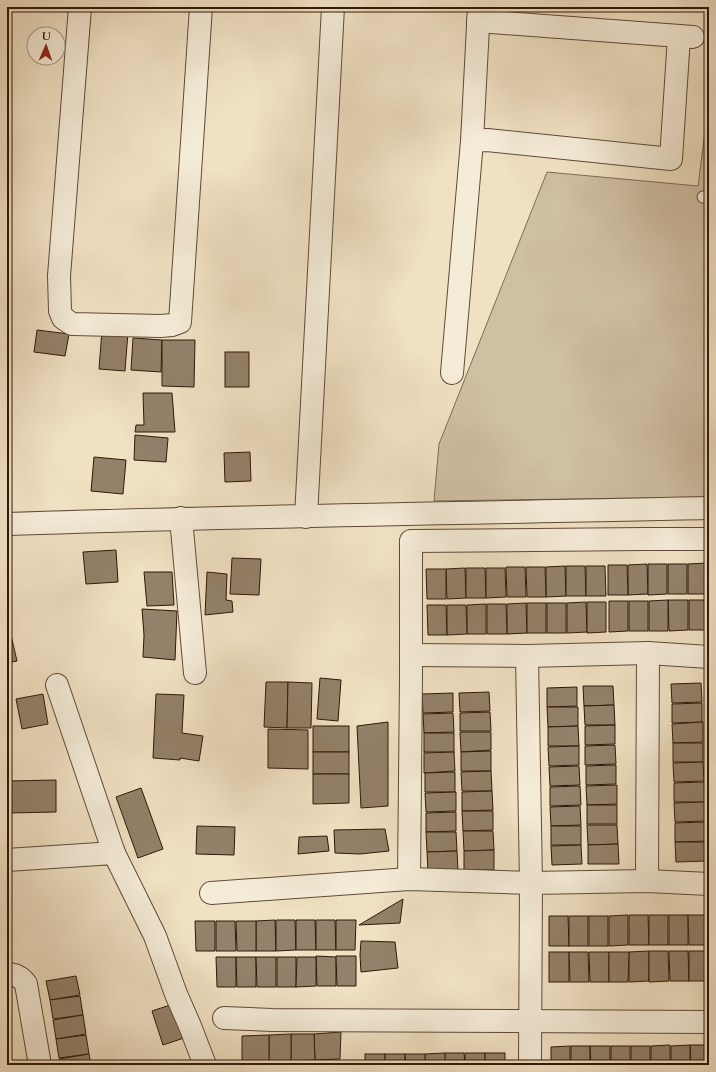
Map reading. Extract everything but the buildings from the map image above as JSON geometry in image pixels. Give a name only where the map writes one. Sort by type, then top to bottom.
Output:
[{"type":"street","points":[[80,7],[59,276],[60,311],[63,318],[72,324],[160,326],[172,325],[180,322],[201,7]]},
{"type":"street","points":[[306,517],[333,7]]},
{"type":"street","points":[[452,373],[472,141],[478,14],[686,37],[671,159],[487,140],[472,141]]},
{"type":"street","points":[[7,524],[181,518],[306,517],[709,508]]},
{"type":"street","points":[[181,518],[195,673]]},
{"type":"street","points":[[409,879],[411,541],[709,539]]},
{"type":"street","points":[[411,655],[527,656],[648,653],[709,657]]},
{"type":"street","points":[[647,881],[648,653]]},
{"type":"street","points":[[527,656],[531,883],[530,1065]]},
{"type":"street","points":[[57,685],[114,853],[155,936],[176,994],[205,1065]]},
{"type":"street","points":[[7,860],[114,853]]},
{"type":"street","points":[[211,893],[409,879],[531,883],[647,881],[709,884]]},
{"type":"street","points":[[7,974],[22,977],[26,984],[40,1065]]},
{"type":"street","points":[[224,1018],[280,1020],[709,1022]]},
{"type":"shaded area","points":[[709,100],[709,497],[434,501],[439,444],[547,172],[698,186]]}]
